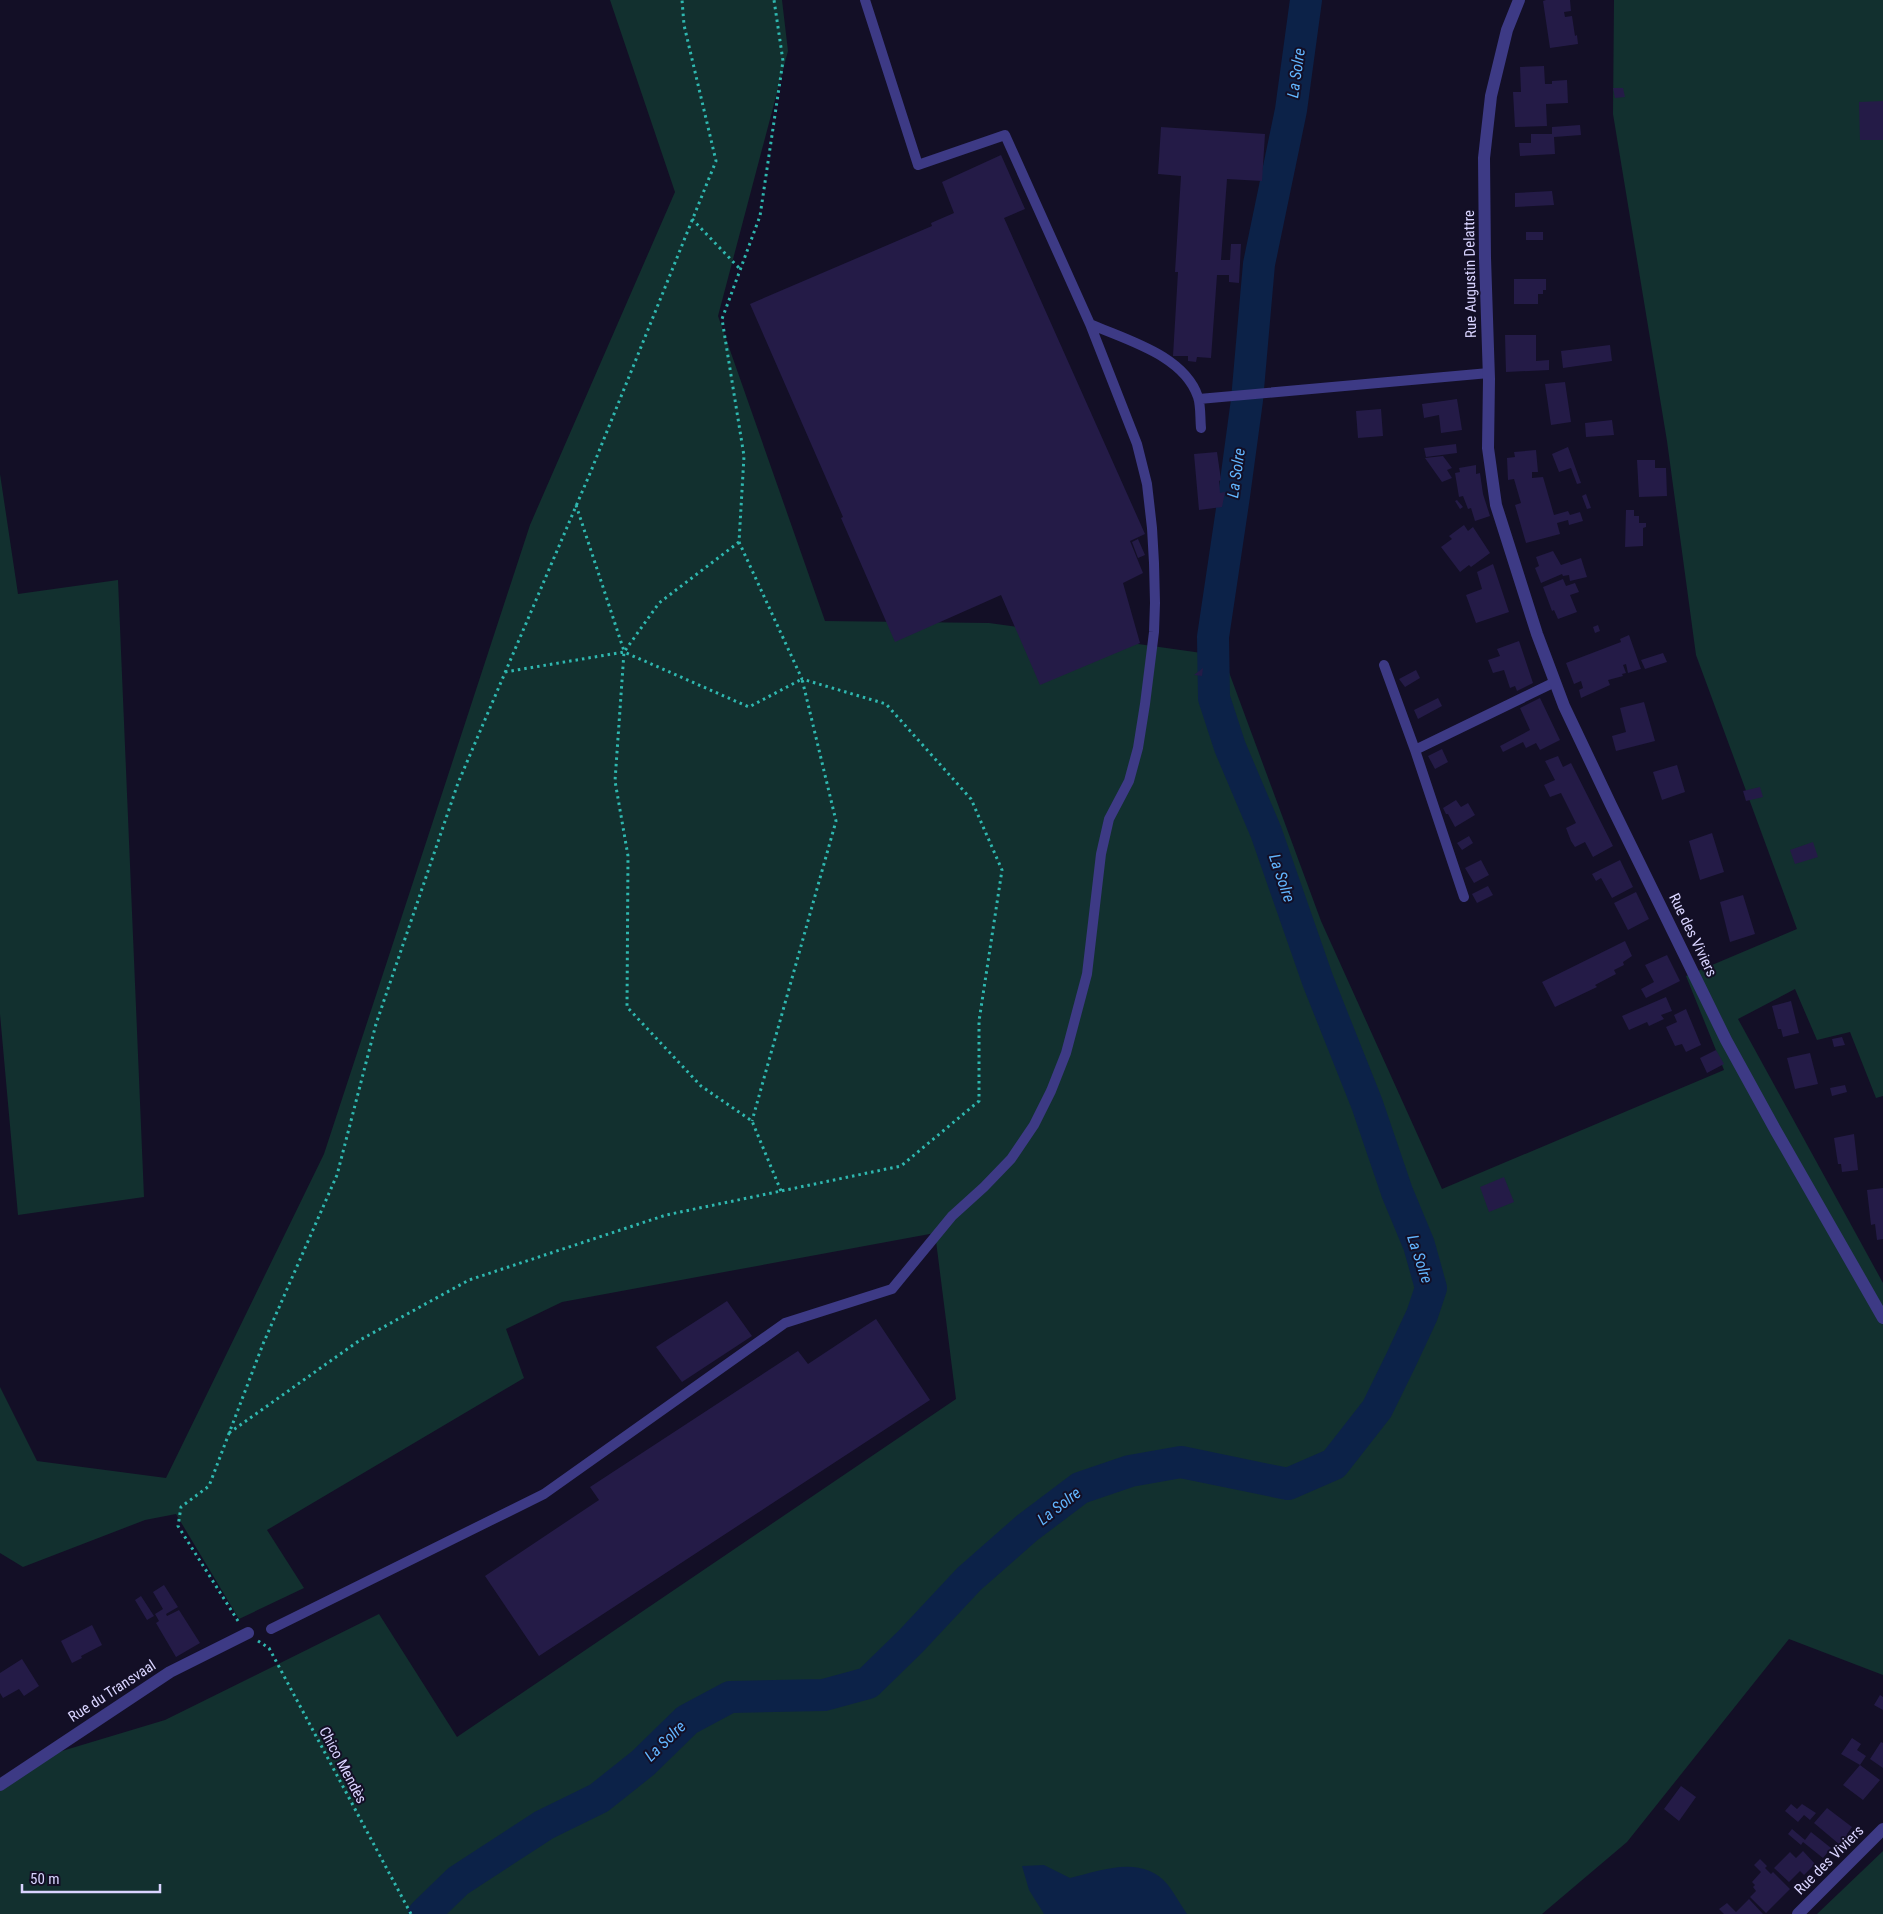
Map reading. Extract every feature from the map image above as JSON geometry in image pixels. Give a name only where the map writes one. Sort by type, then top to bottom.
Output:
[{"type":"street","name":"Rue Augustin Delattre","points":[[1511,550],[1496,505],[1488,448],[1489,373],[1484,158],[1491,96],[1507,30],[1519,0]]},
{"type":"street","name":"Rue des Viviers","points":[[1511,550],[1537,634],[1564,706],[1726,1040],[1883,1318]]},
{"type":"street","name":"Rue du Transvaal","points":[[0,1786],[170,1672],[245,1630]]},
{"type":"street","name":"Rue des Viviers","points":[[1798,1914],[1883,1829]]},
{"type":"lane","points":[[271,1629],[544,1494],[785,1323],[892,1289],[952,1216],[1011,1159],[1034,1126],[1051,1091],[1066,1053],[1087,974],[1101,854],[1109,819],[1129,781],[1138,748],[1145,704],[1154,632],[1155,603],[1152,528],[1147,484],[1137,444],[1090,324],[1005,134],[918,165],[865,0]]},
{"type":"lane","points":[[1090,324],[1154,351],[1186,375],[1199,399],[1201,428]]},
{"type":"lane","points":[[1199,399],[1489,373]]},
{"type":"lane","points":[[1384,665],[1415,750],[1464,897]]},
{"type":"lane","points":[[1415,750],[1555,682]]},
{"type":"path","points":[[245,1630],[178,1526],[181,1507],[209,1486],[263,1344],[338,1175],[376,1024],[458,783],[576,505],[716,161],[684,25],[682,0]]},
{"type":"path","points":[[752,1121],[836,821],[802,679],[739,542],[744,456],[722,319],[760,216],[783,61],[774,0]]},
{"type":"path","points":[[692,219],[740,270]]},
{"type":"path","points":[[576,505],[624,652],[615,781],[628,856],[627,1007],[700,1086],[752,1121],[781,1191]]},
{"type":"path","points":[[624,652],[659,602],[739,542]]},
{"type":"path","points":[[229,1433],[360,1340],[469,1280],[666,1215],[901,1166],[979,1101],[979,1021],[1002,870],[971,799],[886,704],[802,679],[749,707],[624,652],[505,672]]},
{"type":"path","name":"Chico Mendès","points":[[245,1630],[269,1648],[411,1914]]},
{"type":"green space","points":[[610,0],[782,0],[788,51],[718,316],[825,621],[989,623],[1223,656],[1321,921],[1442,1189],[1724,1070],[1686,976],[1797,929],[1696,655],[1667,441],[1613,114],[1614,0],[1883,0],[1883,1096],[1876,1098],[1850,1032],[1817,1040],[1795,989],[1738,1019],[1883,1283],[1883,1675],[1789,1639],[1627,1842],[1542,1914],[0,1914],[0,1787],[52,1754],[165,1720],[379,1614],[457,1737],[956,1399],[935,1233],[562,1302],[506,1329],[524,1378],[267,1530],[304,1588],[239,1619],[176,1514],[145,1520],[23,1567],[0,1553],[0,1387],[37,1461],[166,1478],[324,1154],[530,525],[675,192]]},
{"type":"green space","points":[[0,474],[18,594],[118,580],[144,1197],[18,1215],[0,1014]]},
{"type":"green space","points":[[1883,1851],[1883,1914],[1817,1914]]},
{"type":"water","points":[[1044,1865],[1070,1878],[1095,1871],[1122,1867],[1147,1870],[1158,1875],[1168,1885],[1187,1914],[1044,1914],[1029,1890],[1022,1866]]},
{"type":"building","points":[[1570,0],[1571,11],[1564,12],[1565,17],[1572,16],[1578,44],[1550,48],[1543,1]]},
{"type":"building","points":[[1544,66],[1545,84],[1552,84],[1552,81],[1567,80],[1568,103],[1546,104],[1547,126],[1515,127],[1513,92],[1521,92],[1520,67]]},
{"type":"building","points":[[1613,88],[1623,88],[1625,97],[1615,98]]},
{"type":"building","points":[[1883,101],[1883,140],[1860,140],[1859,102]]},
{"type":"building","points":[[1580,125],[1581,135],[1554,137],[1555,154],[1520,156],[1519,143],[1531,143],[1531,134],[1552,134],[1552,127]]},
{"type":"building","points":[[1161,127],[1265,134],[1262,181],[1227,179],[1221,260],[1230,260],[1231,244],[1241,244],[1239,283],[1229,282],[1229,275],[1217,275],[1211,358],[1197,357],[1196,362],[1188,361],[1188,356],[1173,356],[1178,272],[1175,272],[1181,176],[1158,174]]},
{"type":"building","points":[[1001,155],[1025,209],[1004,218],[1145,534],[1130,541],[1143,573],[1123,583],[1140,643],[1040,685],[1001,595],[895,642],[750,304],[932,226],[931,223],[954,213],[942,182]]},
{"type":"building","points":[[1552,191],[1554,205],[1515,207],[1515,193]]},
{"type":"building","points":[[1526,232],[1543,232],[1543,240],[1526,240]]},
{"type":"building","points":[[1514,279],[1546,279],[1546,290],[1543,290],[1543,294],[1538,294],[1538,304],[1514,304]]},
{"type":"building","points":[[1505,335],[1536,335],[1536,361],[1549,360],[1549,370],[1506,372]]},
{"type":"building","points":[[1610,345],[1612,361],[1563,368],[1561,351]]},
{"type":"building","points":[[1565,382],[1571,422],[1551,425],[1545,384]]},
{"type":"building","points":[[1457,399],[1462,430],[1441,433],[1439,415],[1424,418],[1422,404]]},
{"type":"building","points":[[1381,409],[1383,436],[1358,438],[1356,411]]},
{"type":"building","points":[[1612,420],[1614,435],[1586,437],[1585,423]]},
{"type":"building","points":[[1456,444],[1457,453],[1426,457],[1424,448]]},
{"type":"building","points":[[1568,447],[1581,483],[1577,484],[1571,468],[1559,472],[1552,454]]},
{"type":"building","points":[[1536,450],[1538,472],[1532,472],[1532,478],[1543,477],[1554,515],[1568,511],[1570,515],[1580,512],[1583,521],[1569,525],[1568,520],[1557,523],[1560,534],[1526,543],[1515,505],[1521,503],[1514,479],[1508,480],[1507,458],[1515,457],[1514,452]]},
{"type":"building","points":[[1217,452],[1221,480],[1219,481],[1220,493],[1225,492],[1222,507],[1199,510],[1194,454]]},
{"type":"building","points":[[1443,456],[1452,468],[1447,470],[1452,478],[1442,482],[1425,458]]},
{"type":"building","points":[[1637,460],[1655,460],[1655,468],[1666,468],[1667,496],[1639,497]]},
{"type":"building","points":[[1476,465],[1476,474],[1480,473],[1483,494],[1490,516],[1475,521],[1471,508],[1468,509],[1463,496],[1459,497],[1455,473],[1460,472],[1459,468]]},
{"type":"building","points":[[1586,494],[1591,508],[1587,509],[1582,496]]},
{"type":"building","points":[[1457,500],[1463,507],[1460,509],[1455,501]]},
{"type":"building","points":[[1626,510],[1634,510],[1634,516],[1639,516],[1639,523],[1646,523],[1646,527],[1643,528],[1643,546],[1625,547]]},
{"type":"building","points":[[1464,525],[1468,531],[1473,527],[1490,553],[1471,567],[1469,565],[1460,572],[1441,547],[1452,539],[1449,536]]},
{"type":"building","points":[[1138,539],[1145,555],[1138,558],[1132,542]]},
{"type":"building","points":[[1553,551],[1561,565],[1581,558],[1587,577],[1570,581],[1569,575],[1563,576],[1562,574],[1541,583],[1535,568],[1539,566],[1536,557]]},
{"type":"building","points":[[1493,564],[1509,612],[1476,623],[1466,595],[1482,589],[1477,572]]},
{"type":"building","points":[[1563,579],[1566,586],[1575,583],[1579,592],[1570,595],[1577,612],[1558,619],[1554,610],[1552,611],[1543,587]]},
{"type":"building","points":[[1598,625],[1600,631],[1595,633],[1593,627]]},
{"type":"building","points":[[1629,635],[1641,669],[1628,673],[1626,664],[1623,665],[1626,673],[1622,674],[1623,676],[1608,680],[1610,685],[1581,698],[1579,690],[1583,688],[1581,681],[1574,684],[1566,663],[1621,642],[1620,639]]},
{"type":"building","points":[[1519,641],[1533,683],[1517,691],[1515,686],[1510,688],[1504,670],[1493,673],[1488,660],[1500,656],[1497,649]]},
{"type":"building","points":[[1663,653],[1667,662],[1645,669],[1641,660]]},
{"type":"building","points":[[1203,668],[1202,676],[1194,675]]},
{"type":"building","points":[[1416,670],[1420,678],[1405,687],[1399,679]]},
{"type":"building","points":[[1438,698],[1442,706],[1418,719],[1414,710]]},
{"type":"building","points":[[1540,698],[1560,740],[1540,750],[1536,743],[1526,748],[1523,742],[1503,752],[1500,746],[1530,730],[1520,708]]},
{"type":"building","points":[[1644,702],[1655,741],[1616,751],[1612,736],[1626,732],[1620,708]]},
{"type":"building","points":[[1442,749],[1448,762],[1435,769],[1428,756]]},
{"type":"building","points":[[1558,756],[1563,767],[1571,763],[1613,846],[1593,857],[1585,842],[1575,847],[1571,841],[1566,828],[1576,823],[1561,793],[1550,797],[1544,785],[1555,780],[1545,761]]},
{"type":"building","points":[[1677,765],[1685,792],[1662,800],[1653,772]]},
{"type":"building","points":[[1760,787],[1763,797],[1746,801],[1743,791]]},
{"type":"building","points":[[1456,800],[1461,807],[1468,803],[1475,815],[1455,827],[1443,808]]},
{"type":"building","points":[[1712,833],[1724,872],[1700,880],[1689,841]]},
{"type":"building","points":[[1469,836],[1473,843],[1462,850],[1457,843]]},
{"type":"building","points":[[1813,842],[1818,857],[1795,864],[1790,850]]},
{"type":"building","points":[[1481,860],[1489,875],[1474,883],[1465,868]]},
{"type":"building","points":[[1620,860],[1633,887],[1612,898],[1601,878],[1596,881],[1592,874]]},
{"type":"building","points":[[1488,886],[1493,895],[1477,903],[1472,894]]},
{"type":"building","points":[[1636,892],[1649,919],[1628,930],[1614,903]]},
{"type":"building","points":[[1743,895],[1755,934],[1730,942],[1720,902]]},
{"type":"building","points":[[1625,941],[1632,956],[1623,962],[1624,965],[1614,970],[1616,974],[1595,985],[1597,987],[1555,1007],[1542,982]]},
{"type":"building","points":[[1667,955],[1680,981],[1646,998],[1641,989],[1654,982],[1645,965]]},
{"type":"building","points":[[1666,997],[1672,1011],[1661,1015],[1664,1019],[1649,1026],[1647,1022],[1629,1030],[1622,1016]]},
{"type":"building","points":[[1791,1001],[1799,1033],[1783,1037],[1781,1029],[1778,1029],[1772,1006]]},
{"type":"building","points":[[1686,1009],[1701,1045],[1686,1052],[1682,1044],[1675,1046],[1666,1027],[1677,1022],[1674,1015]]},
{"type":"building","points":[[1842,1037],[1845,1045],[1834,1047],[1832,1039]]},
{"type":"building","points":[[1716,1050],[1724,1064],[1707,1073],[1700,1058]]},
{"type":"building","points":[[1810,1053],[1818,1084],[1795,1089],[1787,1058]]},
{"type":"building","points":[[1845,1085],[1847,1092],[1832,1096],[1830,1088]]},
{"type":"building","points":[[1854,1134],[1858,1170],[1842,1172],[1841,1164],[1838,1164],[1834,1138]]},
{"type":"building","points":[[1504,1177],[1514,1202],[1489,1212],[1480,1187]]},
{"type":"building","points":[[1883,1188],[1883,1239],[1877,1240],[1875,1224],[1871,1225],[1867,1190]]},
{"type":"building","points":[[727,1301],[752,1336],[682,1382],[656,1347]]},
{"type":"building","points":[[876,1319],[930,1400],[539,1656],[485,1576],[599,1500],[590,1487],[798,1351],[808,1364]]},
{"type":"building","points":[[164,1585],[178,1607],[166,1614],[167,1616],[179,1610],[200,1643],[176,1657],[156,1623],[159,1621],[155,1614],[163,1609],[153,1592]]},
{"type":"building","points":[[141,1596],[154,1616],[147,1620],[135,1600]]},
{"type":"building","points":[[92,1625],[102,1645],[72,1663],[61,1641]]},
{"type":"building","points":[[22,1659],[39,1686],[24,1696],[19,1689],[3,1698],[0,1693],[0,1673]]},
{"type":"building","points":[[1880,1695],[1883,1697],[1883,1710],[1874,1705]]},
{"type":"building","points":[[1852,1738],[1861,1744],[1857,1750],[1866,1756],[1860,1765],[1841,1754]]},
{"type":"building","points":[[1881,1742],[1883,1743],[1883,1768],[1870,1759]]},
{"type":"building","points":[[1860,1765],[1880,1780],[1863,1800],[1843,1785]]},
{"type":"building","points":[[1681,1786],[1696,1797],[1679,1821],[1664,1809]]},
{"type":"building","points":[[1791,1804],[1797,1809],[1802,1804],[1816,1813],[1810,1820],[1804,1815],[1798,1822],[1785,1811]]},
{"type":"building","points":[[1827,1808],[1852,1827],[1847,1834],[1850,1836],[1846,1840],[1844,1838],[1839,1844],[1814,1823]]},
{"type":"building","points":[[1792,1829],[1805,1840],[1811,1832],[1831,1848],[1823,1858],[1803,1842],[1801,1845],[1788,1834]]},
{"type":"building","points":[[1803,1851],[1815,1864],[1804,1875],[1800,1871],[1789,1882],[1774,1868],[1790,1852],[1796,1858]]},
{"type":"building","points":[[1760,1859],[1767,1866],[1765,1868],[1771,1874],[1773,1872],[1790,1889],[1766,1913],[1750,1897],[1756,1891],[1753,1887],[1755,1885],[1752,1882],[1761,1872],[1754,1865]]},
{"type":"building","points":[[1749,1899],[1763,1914],[1724,1914],[1719,1909],[1727,1903],[1736,1912]]},
{"type":"waterway","name":"La Solre","points":[[424,1914],[458,1881],[544,1825],[599,1798],[643,1763],[687,1720],[730,1697],[824,1695],[868,1683],[911,1641],[969,1579],[1027,1528],[1080,1488],[1130,1471],[1181,1462],[1288,1484],[1334,1464],[1377,1409],[1422,1315],[1431,1288],[1419,1245],[1397,1192],[1367,1104],[1318,981],[1266,832],[1230,747],[1214,698],[1213,637],[1247,400],[1259,264],[1291,110],[1306,0]]}]
